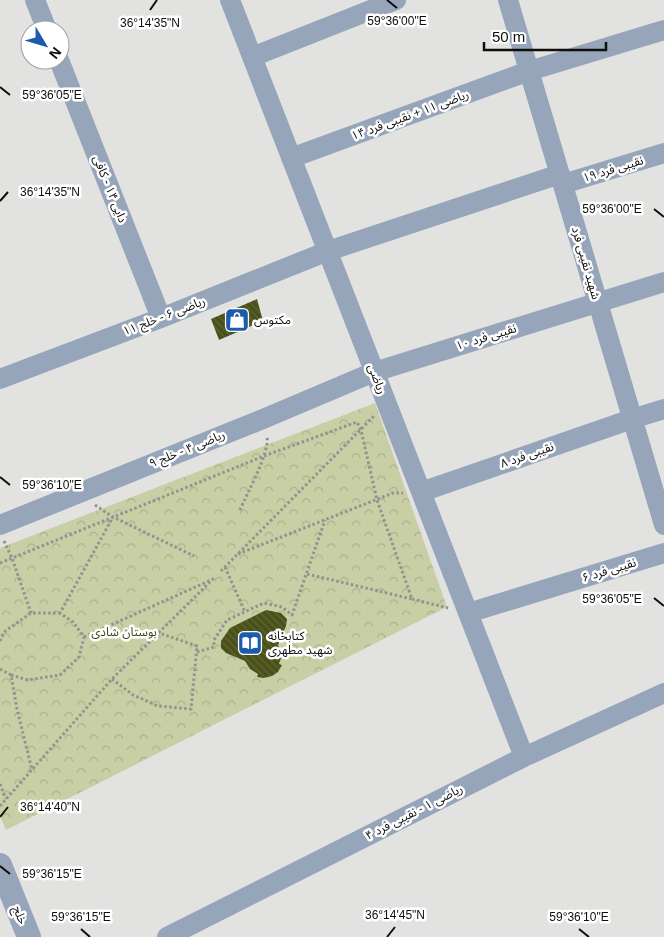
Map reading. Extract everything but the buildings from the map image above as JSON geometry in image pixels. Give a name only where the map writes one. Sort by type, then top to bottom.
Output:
[{"type":"street","points":[[35,0],[43,20]]},
{"type":"street","name":"ریاضی","points":[[230,0],[524,757]]},
{"type":"street","points":[[252,57],[396,0]]},
{"type":"street","name":"شهید نقیبی فرد","points":[[508,0],[664,525]]},
{"type":"street","name":"ریاضی ۱۱ + نقیبی فرد ۱۴","points":[[291,158],[529,71],[664,30]]},
{"type":"street","name":"دایی ۱۴ - کافی","points":[[63,70],[161,318]]},
{"type":"street","name":"نقیبی فرد ۱۹","points":[[328,251],[561,179],[664,154]]},
{"type":"street","name":"ریاضی ۶ - خلج ۱۱","points":[[0,380],[328,251]]},
{"type":"street","name":"نقیبی فرد ۱۰","points":[[374,372],[664,282]]},
{"type":"street","name":"ریاضی ۴ - خلج ۹","points":[[2,533],[84,491],[374,372]]},
{"type":"street","name":"نقیبی فرد ۸","points":[[421,492],[632,418],[664,409]]},
{"type":"street","name":"نقیبی فرد ۶","points":[[468,613],[664,554]]},
{"type":"street","name":"ریاضی ۱ - نقیبی فرد ۴","points":[[166,937],[524,757],[664,693]]},
{"type":"street","name":"خلج","points":[[0,865],[29,937]]},
{"type":"path","points":[[221,571],[387,404]]},
{"type":"path","points":[[240,510],[264,456],[268,441],[263,419]]},
{"type":"path","points":[[0,563],[264,456],[357,422],[361,430],[377,500],[412,599]]},
{"type":"path","points":[[84,491],[96,506],[113,517],[194,556]]},
{"type":"path","points":[[237,554],[393,493],[421,492]]},
{"type":"path","points":[[60,613],[113,517]]},
{"type":"path","points":[[197,652],[214,648],[214,640],[227,620],[264,603],[282,607],[292,615],[325,520]]},
{"type":"path","points":[[2,533],[31,613]]},
{"type":"path","points":[[225,567],[245,612]]},
{"type":"path","points":[[307,574],[468,613]]},
{"type":"path","points":[[0,806],[112,679],[214,578],[84,637]]},
{"type":"path","points":[[0,641],[2,631],[31,613],[60,613],[74,622],[84,637],[80,657],[60,675],[28,680],[0,670]]},
{"type":"path","points":[[112,679],[133,695],[158,706],[191,709],[197,646],[159,633]]},
{"type":"path","points":[[11,675],[32,770]]},
{"type":"path","points":[[0,784],[6,799]]},
{"type":"green space","name":"بوستان شادی","points":[[375,403],[447,607],[6,830],[0,816],[0,548]]},
{"type":"place","name":"مکتوس","points":[[237,320]]},
{"type":"place","name":"کتابخانه شهید مطهری","points":[[250,643]]}]
